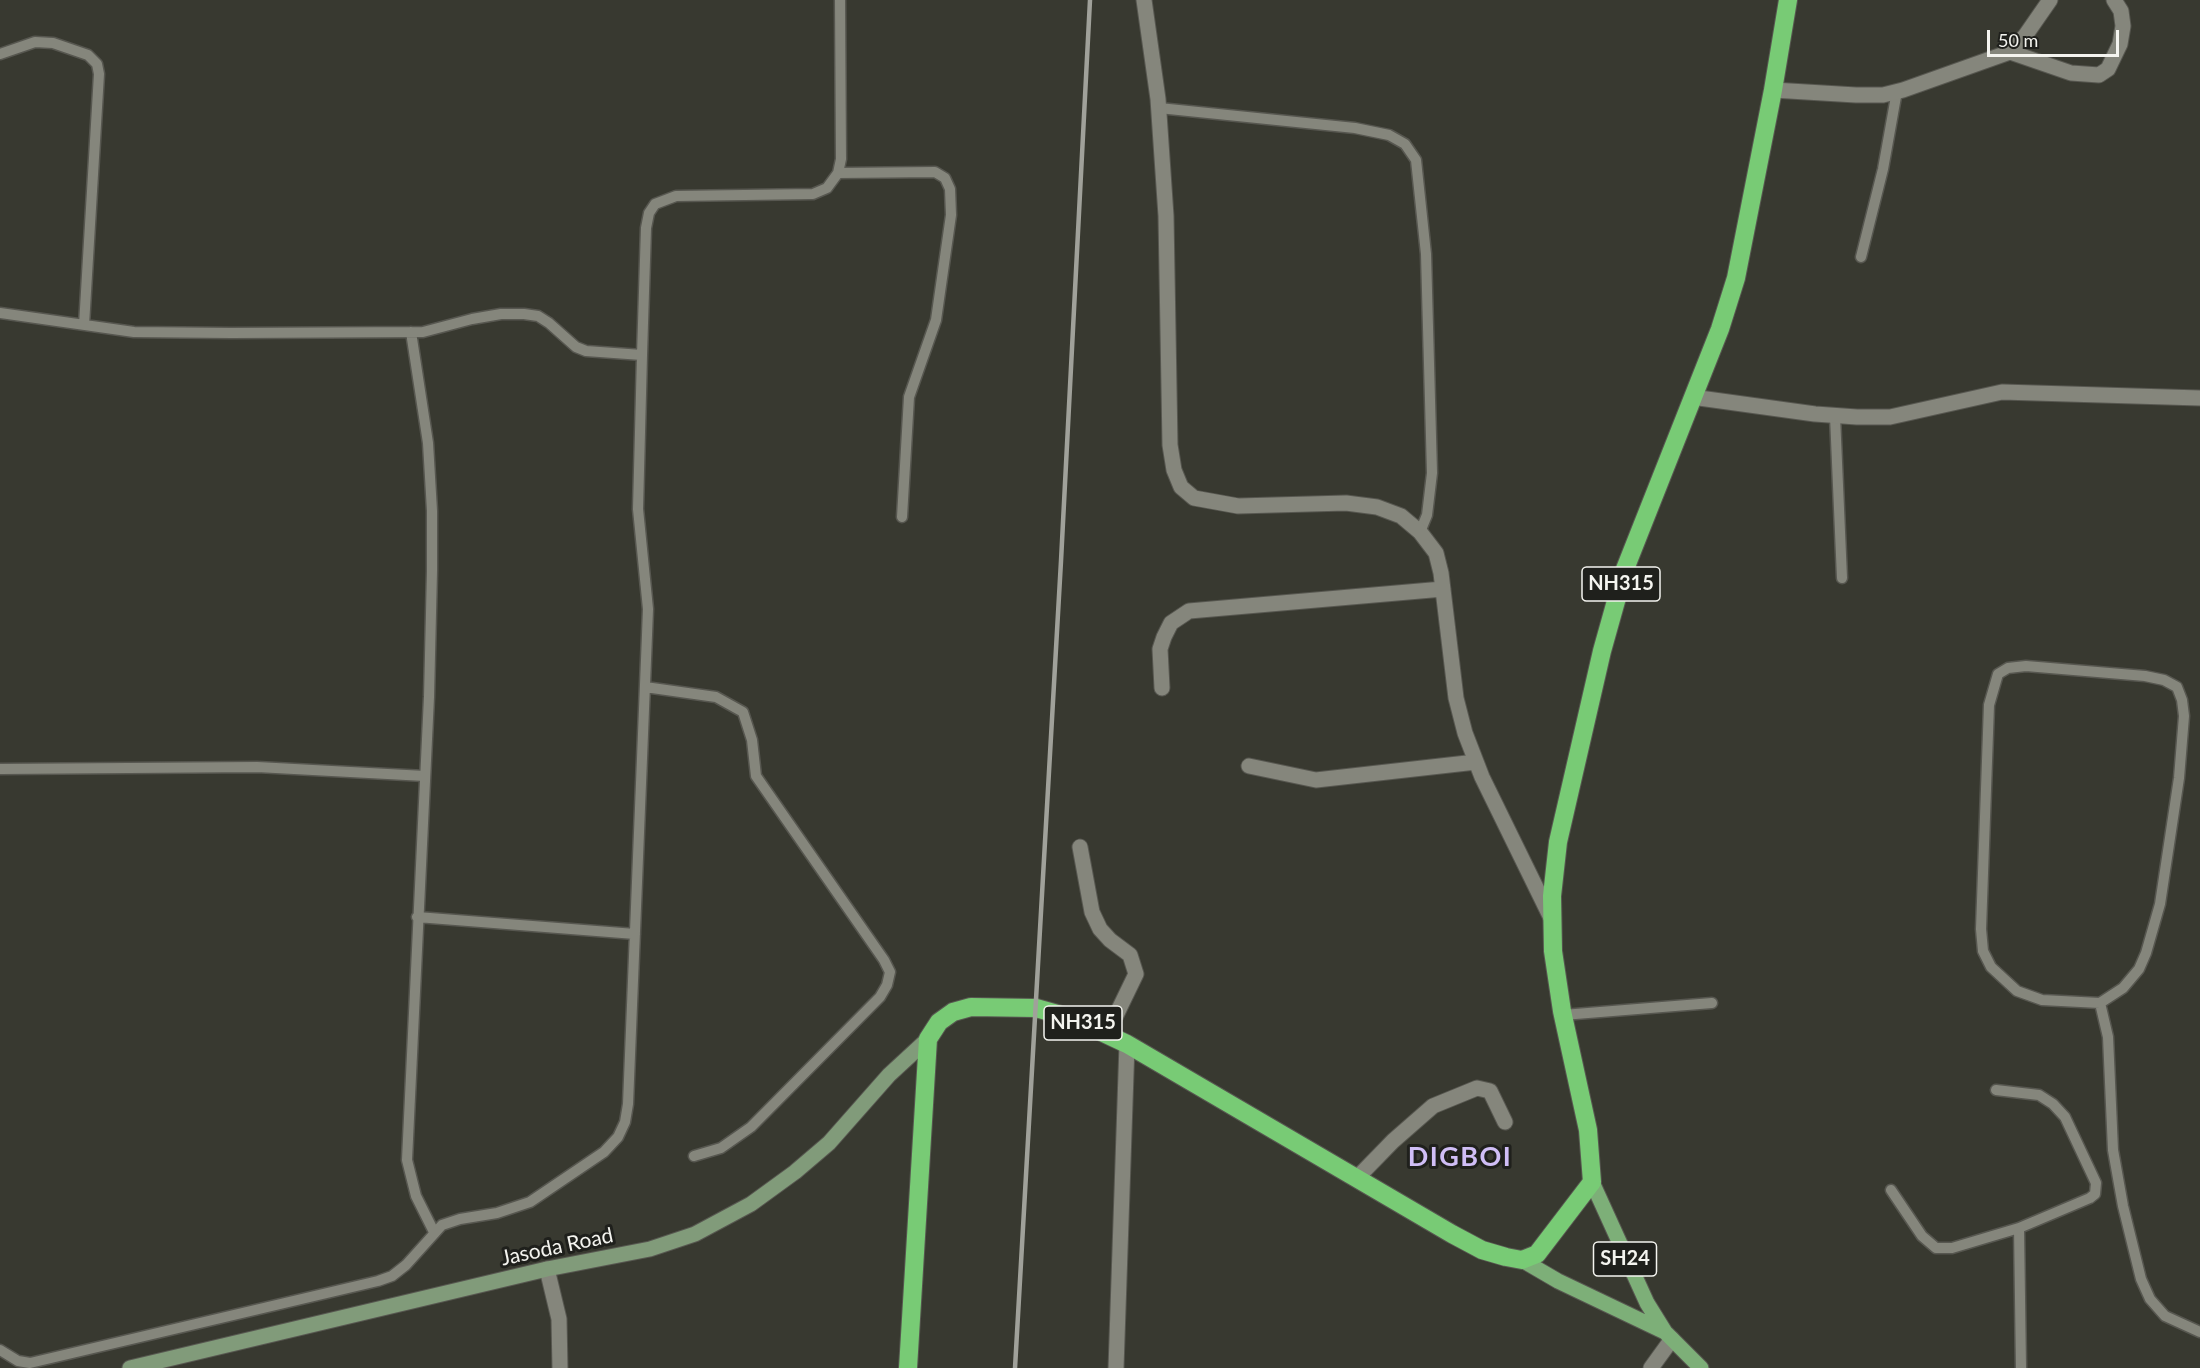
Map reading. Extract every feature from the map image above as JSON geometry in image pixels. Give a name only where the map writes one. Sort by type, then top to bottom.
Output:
[{"type":"highway","name":"NH315","points":[[1592,1182],[1588,1130],[1563,1015],[1553,951],[1552,896],[1558,842],[1602,651],[1625,569],[1720,329],[1736,278],[1773,90],[1788,0]]},
{"type":"highway","name":"NH315","points":[[928,1039],[939,1022],[953,1012],[971,1007],[1035,1008],[1068,1017],[1127,1044],[1482,1250],[1522,1260]]},
{"type":"highway","points":[[908,1368],[928,1039]]},
{"type":"highway","points":[[1522,1260],[1537,1254],[1592,1182]]},
{"type":"main road","name":"SH24","points":[[1592,1182],[1632,1274],[1669,1336],[1701,1368]]},
{"type":"main road","name":"SH24","points":[[1522,1260],[1558,1281],[1669,1336]]},
{"type":"street","points":[[1144,0],[1159,108],[1166,216],[1170,445],[1174,470],[1181,487],[1194,498],[1238,506],[1346,503],[1377,507],[1401,516],[1420,532],[1436,553],[1443,589],[1456,698],[1465,733],[1476,762],[1552,920]]},
{"type":"street","points":[[1773,90],[1856,95],[1883,95],[1897,91],[2010,52],[2025,36],[2050,0]]},
{"type":"street","points":[[2010,52],[2072,73],[2099,75],[2108,69],[2120,44],[2123,26],[2121,11],[2114,0]]},
{"type":"street","points":[[1692,397],[1835,416],[1890,417],[2002,392],[2200,398]]},
{"type":"street","points":[[1162,688],[1161,649],[1164,637],[1171,623],[1189,611],[1443,589]]},
{"type":"street","points":[[1249,766],[1316,780],[1476,762]]},
{"type":"street","points":[[1080,847],[1092,912],[1100,929],[1130,955],[1136,974],[1107,1034]]},
{"type":"street","name":"Jasoda Road","points":[[138,1367],[547,1269],[650,1249],[695,1234],[751,1204],[829,1143],[889,1075],[928,1039]]},
{"type":"street","points":[[1116,1368],[1127,1044]]},
{"type":"street","points":[[1357,1178],[1393,1141],[1433,1106],[1477,1088],[1490,1091],[1505,1122]]},
{"type":"street","points":[[547,1269],[559,1319],[560,1368]]},
{"type":"street","points":[[1651,1368],[1669,1336]]},
{"type":"lane","points":[[0,1350],[18,1361],[30,1363],[378,1281],[392,1276],[406,1265],[442,1225],[460,1219],[497,1213],[530,1202],[604,1152],[618,1137],[625,1122],[628,1104],[648,609],[638,509],[646,228],[649,213],[655,204],[676,196],[813,194],[827,188],[838,173],[841,159],[840,0]]},
{"type":"lane","points":[[0,54],[35,42],[53,43],[88,55],[97,64],[99,74],[84,325]]},
{"type":"lane","points":[[1861,257],[1883,169],[1897,91]]},
{"type":"lane","points":[[1159,108],[1377,133],[1406,144],[1416,160],[1426,254],[1432,473],[1427,515],[1420,532]]},
{"type":"lane","points":[[838,173],[935,172],[945,178],[950,189],[951,215],[936,320],[909,397],[902,517]]},
{"type":"lane","points":[[0,313],[134,332],[411,332],[447,327],[472,319],[501,314],[524,314],[538,316],[576,347],[586,351],[642,355]]},
{"type":"lane","points":[[411,332],[428,442],[432,511],[429,697],[417,917],[408,1160],[416,1196],[434,1232]]},
{"type":"lane","points":[[1835,416],[1842,578]]},
{"type":"lane","points":[[2026,666],[2145,676],[2164,680],[2177,687],[2182,700],[2184,716],[2179,778],[2160,904],[2139,969],[2123,988],[2100,1003],[2042,1000],[2017,991],[1991,968],[1983,951],[1981,928],[1989,705],[1998,674],[2008,668],[2026,666]]},
{"type":"lane","points":[[645,687],[716,696],[743,712],[752,740],[756,776],[884,960],[890,972],[887,985],[880,997],[751,1126],[721,1148],[694,1156]]},
{"type":"lane","points":[[0,770],[257,767],[425,776]]},
{"type":"lane","points":[[417,917],[635,934]]},
{"type":"lane","points":[[1563,1015],[1712,1003]]},
{"type":"lane","points":[[2100,1003],[2108,1037],[2113,1150],[2123,1206],[2141,1279],[2150,1299],[2164,1316],[2200,1332]]},
{"type":"lane","points":[[1891,1190],[1922,1236],[1936,1248],[1952,1248],[2019,1228],[2095,1194],[2096,1183],[2065,1118],[2053,1104],[2039,1095],[1996,1090]]},
{"type":"lane","points":[[2019,1228],[2021,1368]]},
{"type":"railway","points":[[1015,1368],[1090,0]]},
{"type":"district","name":"DIGBOI","points":[[1460,1157]]}]
